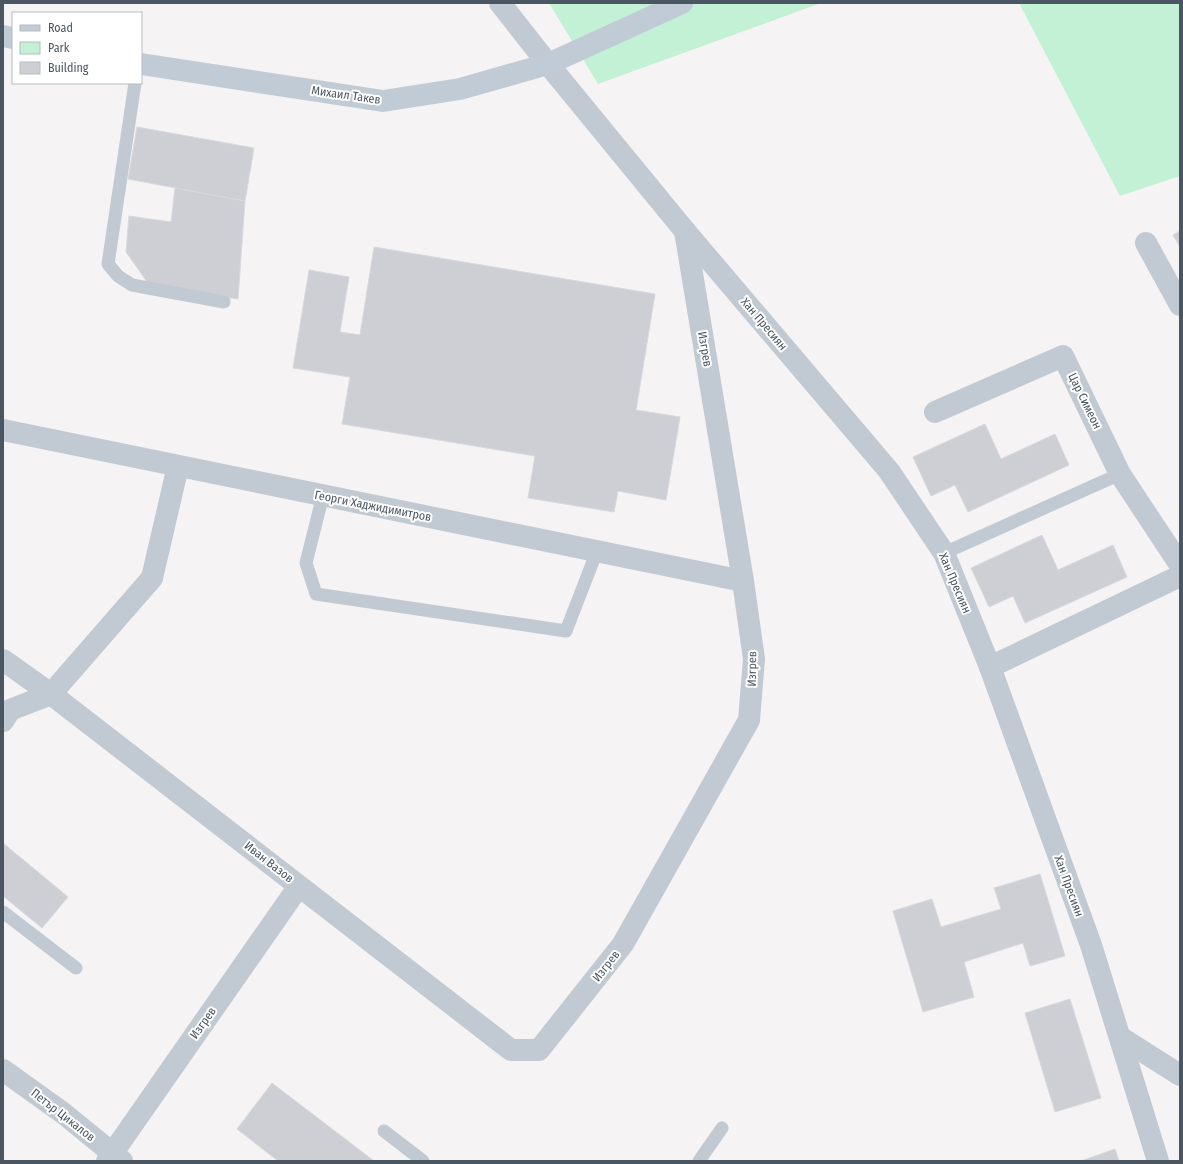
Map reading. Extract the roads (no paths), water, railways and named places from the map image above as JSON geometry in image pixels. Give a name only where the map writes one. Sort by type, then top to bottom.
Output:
[{"type":"main road","name":"Михаил Такев","points":[[142,64],[383,101],[460,89],[548,64],[682,3]]},
{"type":"street","name":"Хан Пресиян","points":[[500,3],[685,231],[889,471],[944,553],[990,667],[1091,945],[1158,1161]]},
{"type":"street","name":"Изгрев","points":[[539,1050],[623,944],[749,720],[754,658],[744,581],[685,231]]},
{"type":"street","points":[[1146,243],[1180,305]]},
{"type":"street","name":"Цар Симеон","points":[[935,412],[1063,356],[1120,474],[1180,565]]},
{"type":"street","name":"Георги Хаджидимитров","points":[[3,430],[744,581]]},
{"type":"street","points":[[3,721],[10,710],[51,694],[152,578],[178,466]]},
{"type":"street","points":[[990,667],[1180,576]]},
{"type":"street","name":"Иван Вазов","points":[[3,660],[51,694],[511,1050],[539,1050]]},
{"type":"street","name":"Изгрев","points":[[114,1158],[299,886]]},
{"type":"street","points":[[1120,1037],[1180,1075]]},
{"type":"street","name":"Петър Цикалов","points":[[3,1070],[63,1113],[114,1158]]},
{"type":"lane","points":[[135,84],[108,264],[118,276],[132,285],[224,302]]},
{"type":"lane","points":[[944,553],[1120,474]]},
{"type":"lane","points":[[323,495],[306,563],[316,594],[566,631],[597,551]]},
{"type":"lane","points":[[3,912],[76,968]]},
{"type":"lane","points":[[699,1161],[722,1128]]},
{"type":"lane","points":[[384,1131],[423,1161]]}]
